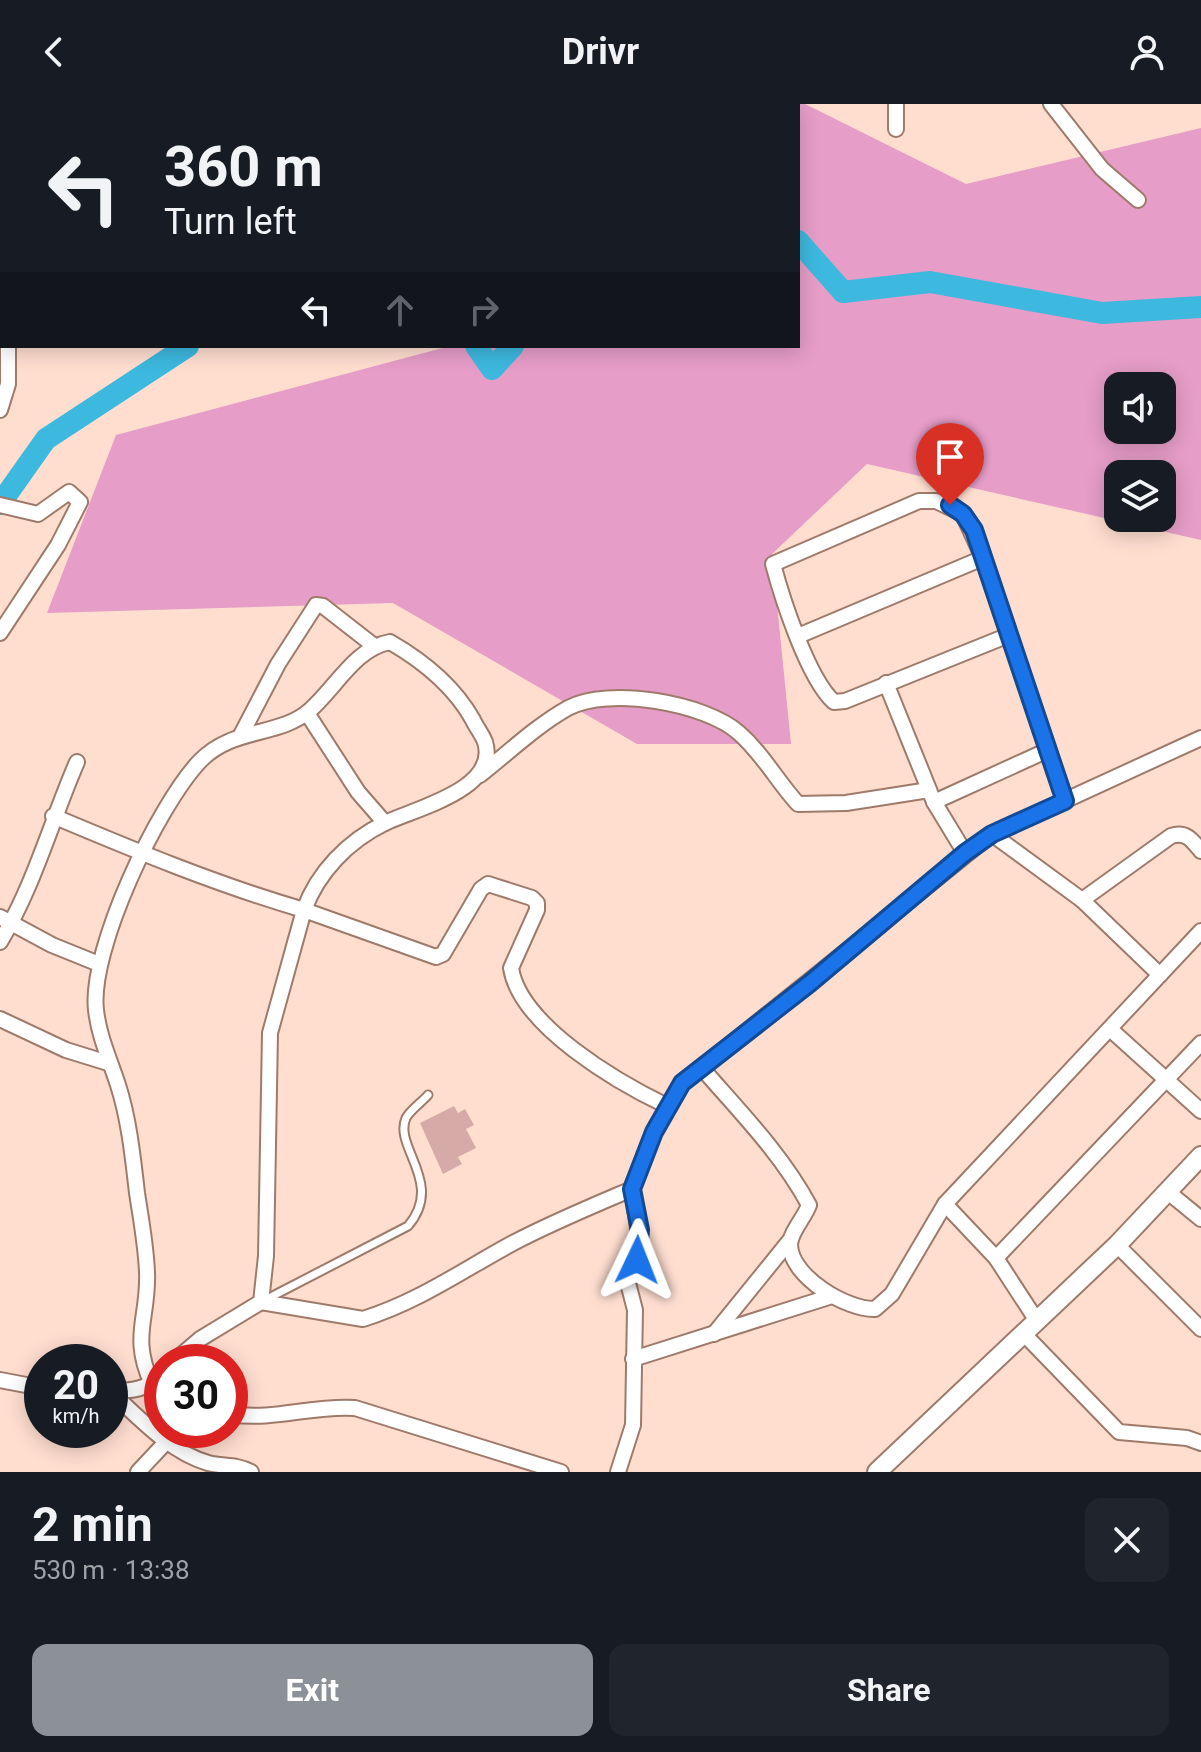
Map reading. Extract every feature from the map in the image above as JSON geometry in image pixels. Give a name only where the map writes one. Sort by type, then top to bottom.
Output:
[{"type":"street","points":[[896,104],[896,129]]},
{"type":"street","points":[[1051,104],[1102,169],[1138,200]]},
{"type":"street","points":[[0,410],[8,384],[8,348]]},
{"type":"street","points":[[0,505],[38,514],[63,493],[69,492],[80,502],[58,545],[0,633]]},
{"type":"street","points":[[1009,635],[845,701],[834,702],[825,694],[798,636],[773,564],[777,559],[919,501],[936,501],[963,514],[983,558],[1048,750],[1065,801]]},
{"type":"street","points":[[798,636],[983,558]]},
{"type":"street","points":[[241,735],[278,664],[316,605],[323,606],[373,645]]},
{"type":"street","points":[[144,1357],[140,1350],[147,1273],[137,1188],[121,1099],[108,1063],[96,1008],[99,964],[142,854],[200,762],[241,735],[285,724],[307,713],[373,645],[390,642],[421,660],[465,707],[485,743],[485,761],[477,777]]},
{"type":"street","points":[[886,683],[932,796],[965,853]]},
{"type":"street","points":[[261,1302],[266,1256],[264,1195],[270,1033],[312,888],[325,870],[352,844],[385,823],[435,805],[571,707],[613,699],[681,706],[737,731],[768,763],[798,804],[932,796],[1048,750]]},
{"type":"street","points":[[307,713],[358,792],[385,823]]},
{"type":"street","points":[[618,1472],[633,1425],[635,1310],[628,1283],[641,1247],[632,1189],[667,1106],[682,1083],[992,834],[1201,738]]},
{"type":"street","points":[[0,942],[6,920],[25,899],[53,816],[77,762]]},
{"type":"street","points":[[53,816],[224,886],[304,910],[436,957],[443,954],[481,889],[488,884],[532,898],[537,903],[537,910],[511,968],[518,989],[570,1049],[614,1080],[667,1106]]},
{"type":"street","points":[[1082,900],[1171,836],[1180,833],[1201,851]]},
{"type":"street","points":[[992,834],[1082,900],[1160,975]]},
{"type":"street","points":[[6,920],[99,964]]},
{"type":"street","points":[[791,1239],[794,1259],[832,1296],[858,1309],[875,1309],[892,1294],[945,1204],[1201,931]]},
{"type":"street","points":[[0,1019],[66,1050],[108,1063]]},
{"type":"street","points":[[1110,1029],[1201,1111]]},
{"type":"street","points":[[996,1258],[1201,1043]]},
{"type":"street","points":[[701,1067],[786,1166],[809,1205],[791,1239],[714,1334]]},
{"type":"street","points":[[877,1472],[1117,1245],[1201,1156]]},
{"type":"street","points":[[194,1344],[261,1302],[363,1319],[407,1305],[515,1243],[632,1189]]},
{"type":"street","points":[[1168,1192],[1201,1219]]},
{"type":"street","points":[[945,1204],[996,1258],[1030,1328],[1119,1432],[1187,1438],[1201,1443]]},
{"type":"street","points":[[1117,1245],[1201,1329]]},
{"type":"street","points":[[633,1359],[832,1296]]},
{"type":"street","points":[[0,1380],[24,1385]]},
{"type":"street","points":[[128,1407],[144,1421]]},
{"type":"street","points":[[248,1416],[272,1418],[337,1407],[355,1408],[561,1472]]},
{"type":"street","points":[[138,1472],[160,1448]]},
{"type":"street","points":[[180,1448],[208,1463],[238,1466],[251,1472]]},
{"type":"lane","points":[[261,1302],[408,1226],[420,1213],[422,1195],[419,1170],[404,1130],[407,1117],[428,1095]]},
{"type":"shaded area","points":[[800,104],[966,184],[1201,128],[1201,540],[1166,532],[1176,532],[1176,460],[1104,460],[1104,518],[867,464],[772,554],[791,744],[637,744],[393,603],[47,613],[116,435],[442,348],[800,348]]},
{"type":"building","points":[[454,1106],[458,1113],[465,1109],[474,1125],[466,1129],[476,1148],[458,1157],[462,1164],[443,1174],[420,1123]]},
{"type":"waterway","points":[[800,243],[843,292],[930,282],[1102,313],[1201,307]]},
{"type":"waterway","points":[[0,504],[46,439],[185,348]]},
{"type":"waterway","points":[[477,348],[492,369],[511,348]]},
{"type":"route","points":[[637,1260],[641,1247],[640,1230],[632,1189],[664,1110],[682,1083],[900,910],[965,853],[992,834],[1065,801],[974,530],[963,514],[950,505]]}]
